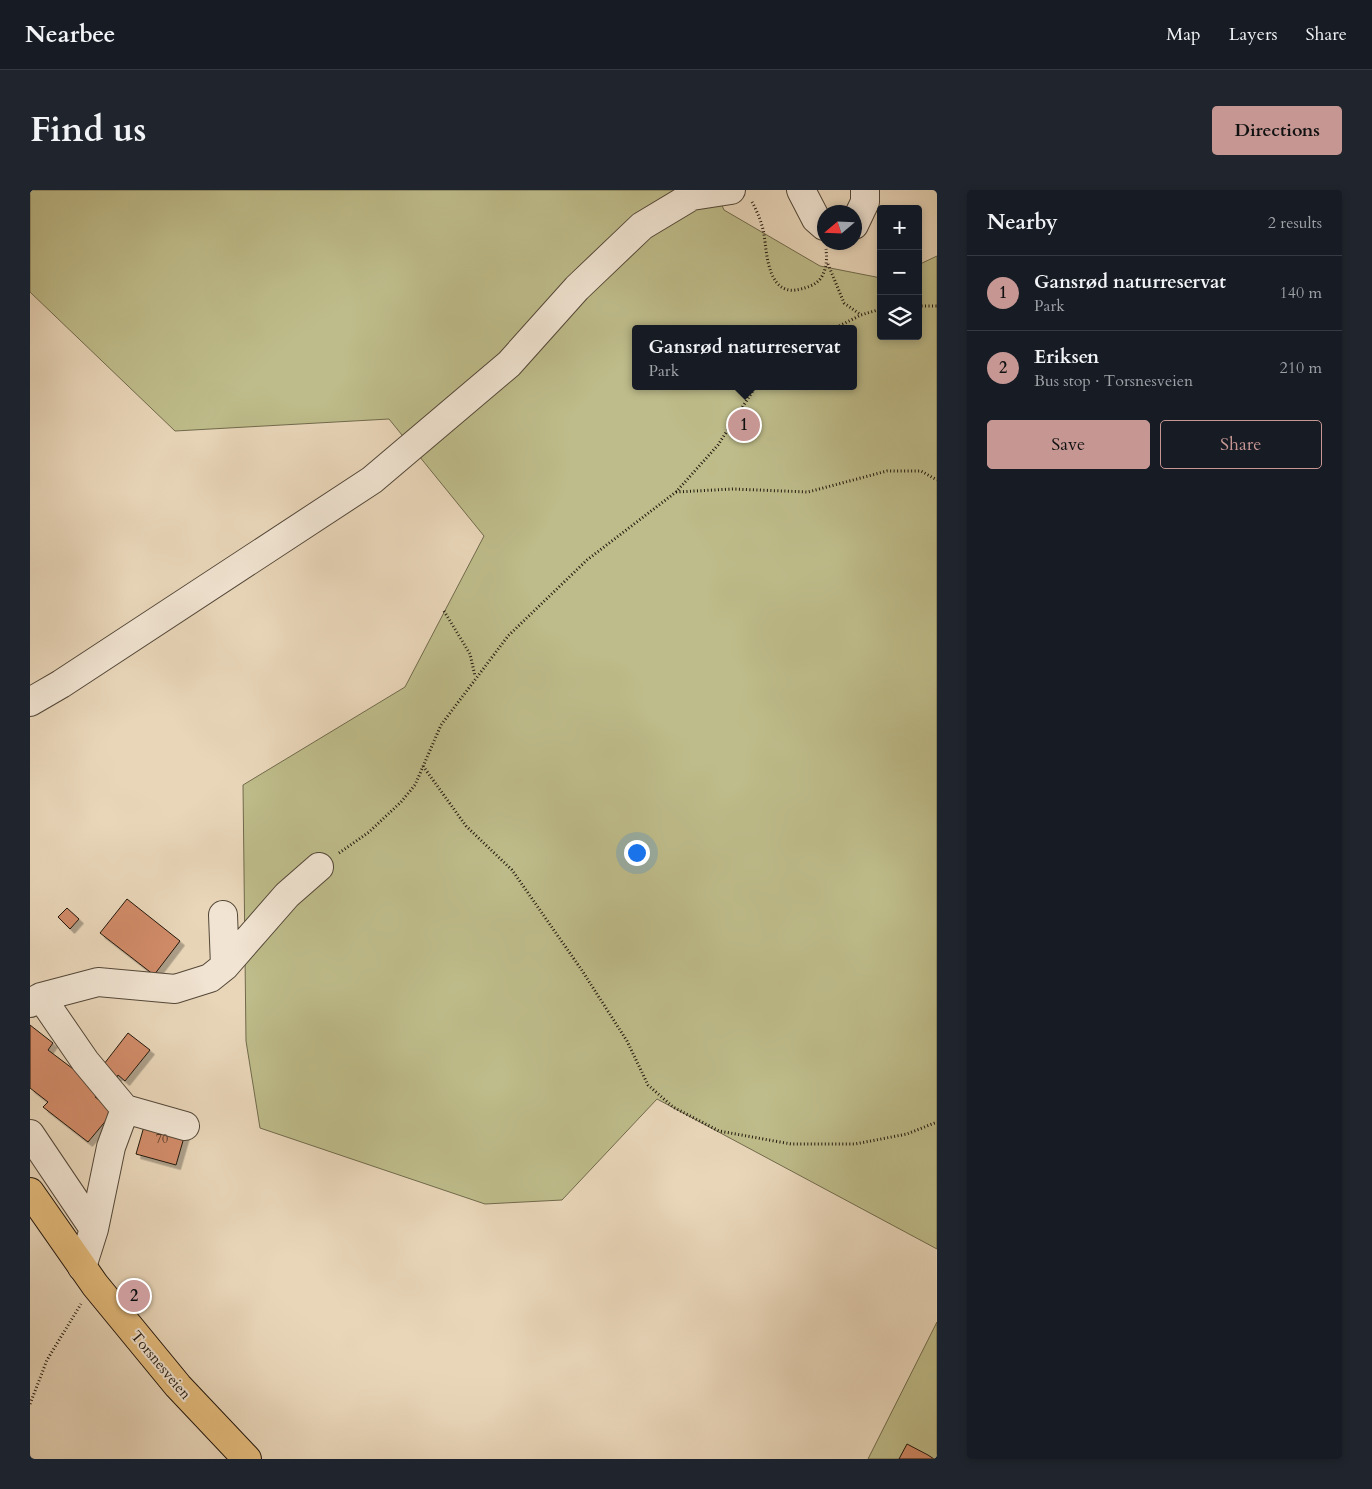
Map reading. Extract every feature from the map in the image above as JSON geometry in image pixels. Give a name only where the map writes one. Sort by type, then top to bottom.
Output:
[{"type":"main road","name":"Torsnesveien","points":[[30,1192],[88,1276],[178,1386],[247,1459]]},
{"type":"lane","points":[[801,190],[817,221]]},
{"type":"lane","points":[[862,208],[865,202],[865,190]]},
{"type":"lane","points":[[30,702],[61,684],[372,480],[509,364],[576,288],[642,226],[692,196],[740,193]]},
{"type":"lane","points":[[185,1126],[125,1109],[36,1000],[98,982],[175,990],[210,978],[225,966],[287,894],[319,866]]},
{"type":"lane","points":[[223,915],[225,966]]},
{"type":"lane","points":[[88,1276],[94,1228],[111,1147],[125,1109]]},
{"type":"lane","points":[[30,1134],[94,1228]]},
{"type":"path","points":[[740,193],[757,210],[764,232],[766,258],[771,274],[782,287],[797,290],[810,286],[820,279],[828,264]]},
{"type":"path","points":[[827,250],[828,264],[844,302],[862,315]]},
{"type":"path","points":[[922,306],[937,306]]},
{"type":"path","points":[[841,325],[877,310]]},
{"type":"path","points":[[319,866],[369,832],[401,802],[414,785],[441,725],[475,677],[508,636],[586,560],[676,492],[718,445],[753,390]]},
{"type":"path","points":[[676,492],[733,489],[808,492],[887,471],[921,471],[937,480]]},
{"type":"path","points":[[444,611],[470,654],[475,677]]},
{"type":"path","points":[[423,766],[466,826],[512,870],[581,969],[627,1041],[648,1085],[673,1107],[719,1131],[791,1144],[855,1144],[907,1134],[937,1122]]},
{"type":"path","points":[[30,1404],[47,1360],[88,1276]]},
{"type":"shaded area","points":[[30,190],[715,190],[724,210],[820,266],[877,277],[877,340],[922,340],[922,263],[937,256],[937,1249],[657,1099],[562,1200],[485,1204],[260,1128],[246,1041],[243,785],[405,687],[484,536],[389,419],[175,431],[30,292]]},
{"type":"shaded area","points":[[937,1322],[937,1459],[868,1459]]},
{"type":"building","points":[[127,899],[180,941],[154,975],[100,933]]},
{"type":"building","points":[[67,908],[79,919],[70,929],[58,917]]},
{"type":"building","points":[[30,1025],[53,1043],[48,1050],[101,1090],[95,1097],[114,1111],[88,1142],[43,1107],[48,1102],[30,1088]]},
{"type":"building","points":[[128,1033],[150,1050],[125,1081],[118,1075],[117,1077],[104,1064]]},
{"type":"building","points":[[145,1123],[185,1134],[176,1165],[136,1154]]},
{"type":"building","points":[[907,1444],[928,1455],[934,1459],[899,1459]]},
{"type":"place","name":"Gansrød naturreservat","points":[[744,425]]},
{"type":"place","name":"Eriksen","points":[[134,1296]]}]
